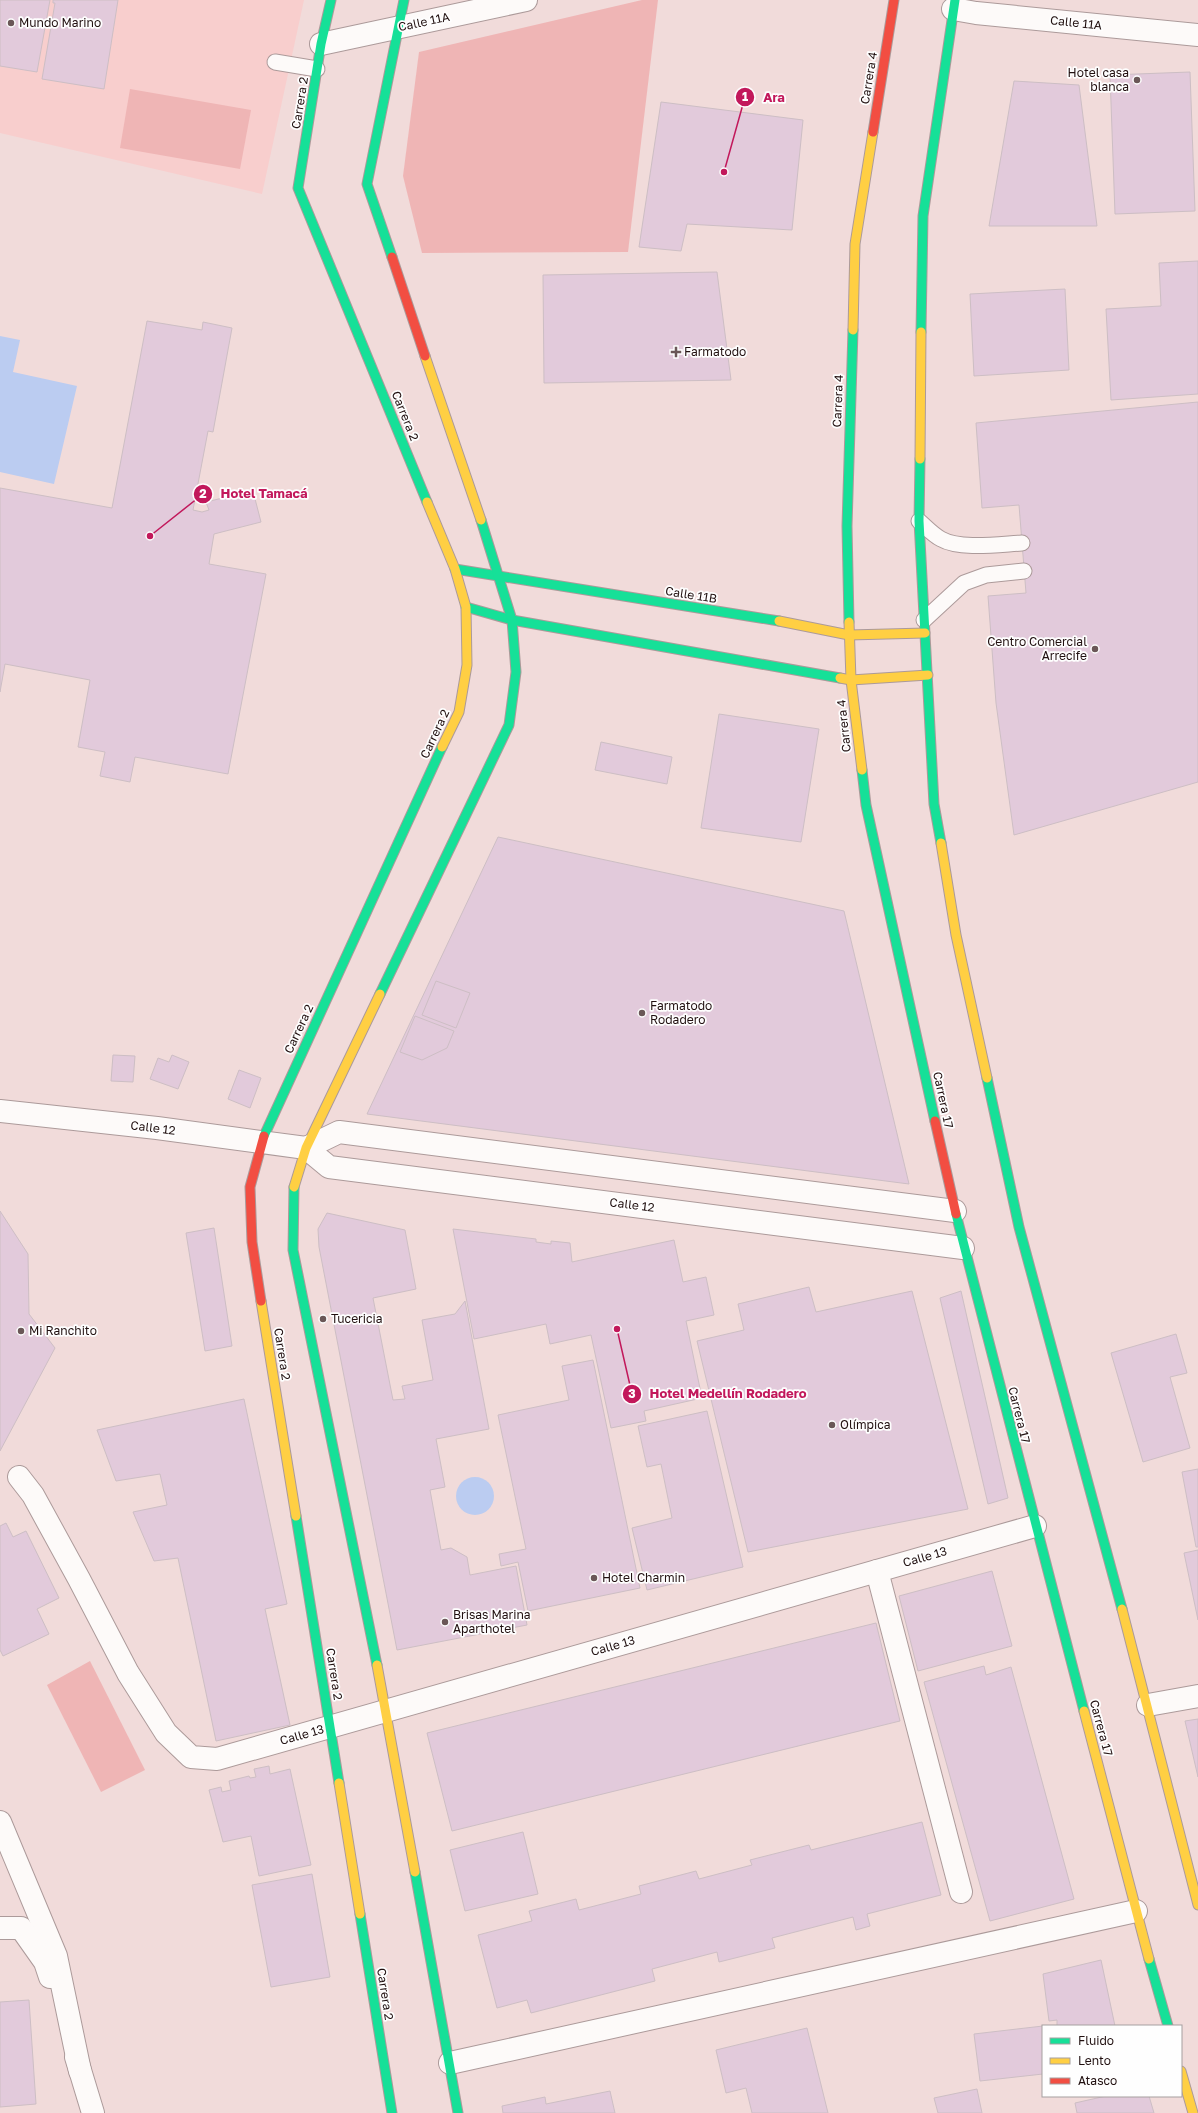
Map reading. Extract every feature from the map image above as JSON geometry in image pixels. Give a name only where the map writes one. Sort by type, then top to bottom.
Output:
[{"type":"street","name":"Carrera 2","points":[[330,0],[321,44],[298,188],[455,569],[466,607],[467,665],[459,712],[262,1141],[250,1187],[252,1242],[392,2113]]},
{"type":"street","points":[[404,0],[367,184],[500,577],[512,620],[516,672],[509,725],[306,1148],[293,1191],[293,1250],[386,1711],[458,2113]]},
{"type":"street","name":"Calle 11A","points":[[321,44],[526,0]]},
{"type":"street","name":"Carrera 4","points":[[866,805],[851,680],[847,526],[855,244],[894,0]]},
{"type":"street","name":"Calle 11A","points":[[954,5],[1198,35]]},
{"type":"street","points":[[954,5],[923,216],[919,522],[934,804],[956,935],[1019,1227],[1148,1705],[1198,1905]]},
{"type":"street","name":"Calle 11B","points":[[455,569],[786,622],[850,635],[924,627]]},
{"type":"street","points":[[466,607],[512,620],[851,680],[928,675]]},
{"type":"street","name":"Carrera 17","points":[[866,805],[963,1248],[1136,1911],[1168,2025]]},
{"type":"street","name":"Calle 12","points":[[0,1111],[262,1141],[306,1148],[329,1166],[963,1248]]},
{"type":"street","points":[[306,1148],[339,1132],[955,1211]]},
{"type":"street","name":"Calle 13","points":[[18,1476],[33,1495],[128,1673],[166,1733],[191,1757],[217,1759],[1035,1526]]},
{"type":"street","points":[[877,1571],[961,1892]]},
{"type":"street","points":[[1148,1705],[1198,1696]]},
{"type":"street","points":[[0,1822],[56,1956],[80,2071]]},
{"type":"street","points":[[450,2063],[1136,1911]]},
{"type":"street","points":[[0,1928],[21,1928],[45,1962],[93,2113]]},
{"type":"street","points":[[1182,2074],[1193,2113]]},
{"type":"lane","points":[[275,62],[317,69]]},
{"type":"lane","points":[[919,522],[942,540],[959,544],[984,546],[1022,543]]},
{"type":"lane","points":[[924,627],[964,583],[986,575],[1024,571]]},
{"type":"shaded area","points":[[0,0],[304,0],[262,194],[0,133]]},
{"type":"shaded area","points":[[642,0],[658,0],[628,252],[422,253],[403,176],[419,52]]},
{"type":"shaded area","points":[[130,89],[251,110],[240,169],[120,148]]},
{"type":"shaded area","points":[[90,1661],[145,1770],[101,1792],[47,1685]]},
{"type":"water","points":[[0,336],[20,340],[13,372],[77,386],[54,484],[0,472]]},
{"type":"water","points":[[475,1477],[485,1480],[491,1486],[494,1496],[491,1506],[485,1512],[475,1515],[465,1512],[459,1506],[456,1496],[459,1486],[465,1480]]},
{"type":"building","name":"Mundo Marino","points":[[0,0],[50,0],[37,72],[0,66]]},
{"type":"building","points":[[53,0],[118,0],[104,89],[42,79],[55,3],[53,3]]},
{"type":"building","points":[[1190,72],[1195,211],[1115,214],[1110,75]]},
{"type":"building","points":[[1014,81],[1079,85],[1097,226],[989,226]]},
{"type":"building","points":[[661,102],[803,120],[792,230],[687,224],[681,251],[639,247]]},
{"type":"building","points":[[1198,261],[1198,394],[1111,400],[1106,309],[1161,306],[1159,263]]},
{"type":"building","points":[[717,272],[731,380],[544,383],[543,275]]},
{"type":"building","points":[[1065,289],[1069,370],[974,376],[970,294]]},
{"type":"building","points":[[147,321],[202,330],[203,322],[232,328],[213,432],[208,431],[193,510],[202,512],[209,510],[206,502],[239,494],[240,498],[254,495],[261,522],[214,534],[209,564],[266,574],[228,774],[135,757],[130,782],[100,776],[105,752],[78,747],[90,680],[5,664],[0,692],[0,488],[112,508]]},
{"type":"building","name":"Centro Comercial Arrecife","points":[[1198,402],[1198,782],[1014,835],[996,703],[988,596],[1026,593],[1019,505],[982,508],[976,423]]},
{"type":"building","points":[[719,714],[819,729],[801,842],[701,828]]},
{"type":"building","points":[[601,742],[672,757],[667,784],[595,770]]},
{"type":"building","name":"Farmatodo Rodadero","points":[[498,837],[844,911],[909,1184],[367,1114]]},
{"type":"building","points":[[436,981],[470,993],[456,1028],[422,1015]]},
{"type":"building","points":[[415,1016],[454,1031],[447,1048],[422,1060],[400,1052]]},
{"type":"building","points":[[113,1055],[135,1056],[133,1082],[111,1081]]},
{"type":"building","points":[[172,1055],[189,1062],[178,1089],[150,1079],[158,1058],[169,1062]]},
{"type":"building","points":[[239,1070],[261,1078],[250,1108],[228,1099]]},
{"type":"building","name":"Mi Ranchito","points":[[0,1211],[28,1254],[29,1314],[55,1348],[0,1451]]},
{"type":"building","points":[[327,1213],[405,1230],[416,1289],[373,1298],[393,1400],[405,1399],[402,1386],[433,1380],[422,1320],[455,1314],[465,1301],[489,1429],[436,1439],[445,1487],[430,1490],[441,1550],[451,1548],[467,1557],[470,1575],[516,1566],[527,1625],[397,1650],[319,1247],[318,1229]]},
{"type":"building","points":[[214,1228],[232,1346],[205,1351],[186,1233]]},
{"type":"building","points":[[453,1229],[536,1239],[536,1242],[551,1244],[551,1241],[570,1243],[572,1262],[674,1240],[683,1282],[706,1277],[714,1315],[686,1321],[702,1398],[644,1411],[646,1421],[611,1428],[591,1335],[550,1344],[546,1324],[474,1339]]},
{"type":"building","name":"Olímpica","points":[[809,1287],[816,1312],[912,1291],[968,1509],[748,1552],[697,1341],[744,1330],[738,1304]]},
{"type":"building","points":[[961,1291],[1008,1498],[988,1504],[940,1298]]},
{"type":"building","points":[[1176,1334],[1187,1373],[1170,1377],[1190,1448],[1143,1462],[1111,1353]]},
{"type":"building","points":[[593,1360],[640,1588],[528,1611],[518,1562],[501,1566],[499,1554],[526,1549],[498,1415],[569,1400],[562,1366]]},
{"type":"building","points":[[244,1399],[287,1604],[265,1609],[290,1725],[216,1741],[178,1558],[154,1561],[133,1512],[167,1505],[160,1474],[116,1481],[97,1430]]},
{"type":"building","points":[[707,1411],[743,1567],[647,1590],[632,1528],[672,1518],[661,1464],[647,1467],[638,1426]]},
{"type":"building","points":[[1198,1469],[1198,1547],[1196,1547],[1182,1472]]},
{"type":"building","points":[[6,1523],[13,1537],[26,1531],[59,1598],[37,1609],[49,1634],[3,1656],[0,1650],[0,1526]]},
{"type":"building","points":[[1198,1550],[1198,1620],[1184,1553]]},
{"type":"building","points":[[992,1571],[1012,1646],[918,1671],[899,1596]]},
{"type":"building","points":[[876,1623],[900,1721],[452,1831],[427,1733]]},
{"type":"building","points":[[984,1666],[986,1675],[1011,1667],[1074,1899],[990,1921],[924,1682]]},
{"type":"building","points":[[1198,1719],[1198,1777],[1185,1721]]},
{"type":"building","points":[[269,1766],[270,1774],[290,1769],[311,1865],[259,1876],[251,1836],[223,1842],[209,1790],[221,1787],[222,1792],[231,1790],[229,1781],[249,1776],[250,1778],[256,1777],[254,1769]]},
{"type":"building","points":[[922,1822],[941,1895],[867,1914],[870,1926],[856,1930],[853,1917],[772,1938],[775,1948],[719,1962],[717,1952],[652,1969],[655,1981],[531,2013],[527,2000],[497,2008],[478,1935],[532,1921],[529,1911],[576,1899],[579,1910],[641,1894],[639,1886],[696,1871],[699,1879],[752,1865],[750,1860],[809,1845],[811,1850]]},
{"type":"building","points":[[523,1832],[538,1894],[465,1911],[450,1850]]},
{"type":"building","points":[[312,1874],[330,1977],[271,1987],[252,1885]]},
{"type":"building","points":[[1101,1960],[1115,2025],[1057,2025],[1057,2020],[1049,2021],[1043,1974]]},
{"type":"building","points":[[29,2000],[36,2104],[0,2107],[0,2002]]},
{"type":"building","points":[[1042,2026],[1042,2074],[980,2081],[974,2034]]},
{"type":"building","points":[[807,2028],[828,2113],[752,2113],[746,2088],[726,2093],[716,2050]]},
{"type":"building","points":[[977,2089],[982,2113],[938,2113],[934,2098]]},
{"type":"building","points":[[610,2091],[615,2113],[503,2113],[502,2106],[545,2097],[546,2104]]},
{"type":"building","points":[[1102,2097],[1149,2097],[1154,2113],[1077,2113],[1075,2103]]},
{"type":"traffic: fast","points":[[331,0],[321,44],[298,188],[427,502]]},
{"type":"traffic: fast","points":[[392,257],[367,184],[404,0]]},
{"type":"traffic: fast","points":[[921,332],[923,216],[955,0]]},
{"type":"traffic: fast","points":[[849,622],[847,526],[853,330]]},
{"type":"traffic: fast","points":[[920,459],[919,521],[934,804],[941,843]]},
{"type":"traffic: fast","points":[[380,994],[509,725],[516,672],[512,620],[481,520]]},
{"type":"traffic: fast","points":[[455,569],[779,621]]},
{"type":"traffic: fast","points":[[466,607],[512,620],[840,678]]},
{"type":"traffic: fast","points":[[264,1136],[442,747]]},
{"type":"traffic: fast","points":[[862,770],[866,805],[935,1121]]},
{"type":"traffic: fast","points":[[987,1078],[1019,1227],[1122,1609]]},
{"type":"traffic: fast","points":[[294,1187],[293,1250],[377,1665]]},
{"type":"traffic: fast","points":[[956,1214],[1084,1711]]},
{"type":"traffic: fast","points":[[296,1516],[339,1783]]},
{"type":"traffic: fast","points":[[415,1872],[458,2113]]},
{"type":"traffic: fast","points":[[360,1914],[392,2113]]},
{"type":"traffic: fast","points":[[1149,1959],[1168,2025]]},
{"type":"traffic: slow","points":[[853,330],[855,244],[873,132]]},
{"type":"traffic: slow","points":[[920,459],[921,332]]},
{"type":"traffic: slow","points":[[425,356],[481,520]]},
{"type":"traffic: slow","points":[[427,502],[455,569],[466,607],[467,665],[459,712],[442,747]]},
{"type":"traffic: slow","points":[[779,621],[849,635],[925,633]]},
{"type":"traffic: slow","points":[[849,622],[851,680],[862,770]]},
{"type":"traffic: slow","points":[[840,678],[851,680],[928,675]]},
{"type":"traffic: slow","points":[[941,843],[956,935],[987,1078]]},
{"type":"traffic: slow","points":[[294,1187],[306,1148],[380,994]]},
{"type":"traffic: slow","points":[[261,1301],[296,1516]]},
{"type":"traffic: slow","points":[[1122,1609],[1198,1905]]},
{"type":"traffic: slow","points":[[377,1665],[415,1872]]},
{"type":"traffic: slow","points":[[1084,1711],[1149,1959]]},
{"type":"traffic: slow","points":[[339,1783],[360,1914]]},
{"type":"traffic: slow","points":[[1182,2074],[1193,2113]]},
{"type":"traffic: jam","points":[[873,132],[894,0]]},
{"type":"traffic: jam","points":[[392,257],[425,356]]},
{"type":"traffic: jam","points":[[935,1121],[956,1214]]},
{"type":"traffic: jam","points":[[261,1301],[252,1242],[250,1187],[264,1136]]},
{"type":"place","name":"Mundo Marino","points":[[11,23]]},
{"type":"place","name":"Hotel casa blanca","points":[[1137,80]]},
{"type":"place","name":"Ara","points":[[724,172]]},
{"type":"place","name":"Farmatodo","points":[[676,352]]},
{"type":"place","name":"Hotel Tamacá","points":[[150,536]]},
{"type":"place","name":"Centro Comercial Arrecife","points":[[1095,649]]},
{"type":"place","name":"Farmatodo Rodadero","points":[[642,1013]]},
{"type":"place","name":"Tucericia","points":[[323,1319]]},
{"type":"place","name":"Hotel Medellín Rodadero","points":[[617,1329]]},
{"type":"place","name":"Mi Ranchito","points":[[21,1331]]},
{"type":"place","name":"Olímpica","points":[[832,1425]]},
{"type":"place","name":"Hotel Charmin","points":[[594,1578]]},
{"type":"place","name":"Brisas Marina Aparthotel","points":[[445,1622]]}]
